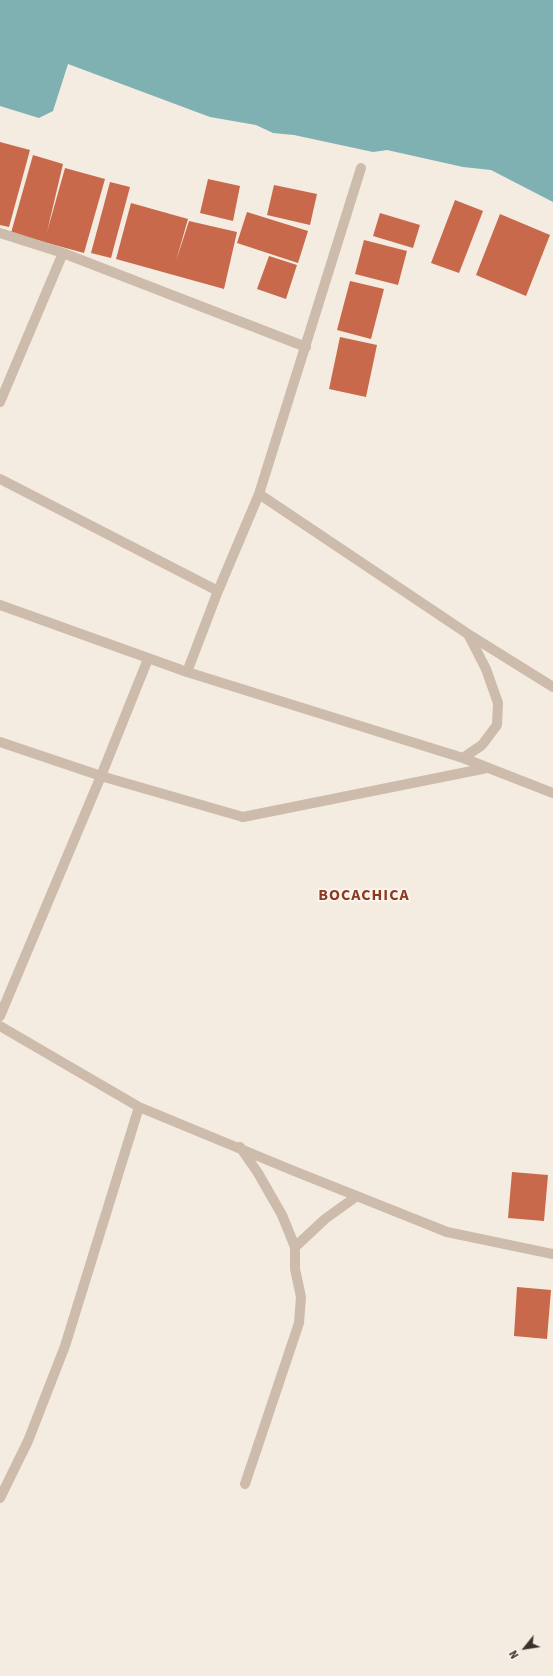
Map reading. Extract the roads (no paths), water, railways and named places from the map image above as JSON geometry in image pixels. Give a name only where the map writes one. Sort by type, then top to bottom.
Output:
[{"type":"street","points":[[187,672],[218,591],[259,494],[361,168]]},
{"type":"street","points":[[0,233],[63,253],[306,347]]},
{"type":"street","points":[[0,402],[63,253]]},
{"type":"street","points":[[0,479],[218,591]]},
{"type":"street","points":[[259,494],[468,634],[553,687]]},
{"type":"street","points":[[0,605],[187,672],[463,758],[553,793]]},
{"type":"street","points":[[463,758],[482,745],[498,725],[498,703],[486,669],[468,634]]},
{"type":"street","points":[[0,1016],[102,776],[148,659]]},
{"type":"street","points":[[0,742],[102,776],[243,817],[487,768]]},
{"type":"street","points":[[0,1026],[139,1107],[448,1232],[553,1254]]},
{"type":"street","points":[[0,1498],[28,1441],[65,1346],[139,1107]]},
{"type":"street","points":[[239,1147],[258,1173],[282,1215],[295,1246],[295,1268],[301,1297],[299,1323],[245,1484]]},
{"type":"street","points":[[295,1246],[325,1219],[357,1196]]},
{"type":"water","points":[[0,0],[553,0],[553,202],[491,170],[463,167],[387,150],[373,152],[294,135],[273,133],[256,125],[210,117],[68,64],[53,111],[39,118],[0,106]]},
{"type":"district","name":"BOCACHICA","points":[[364,896]]}]
